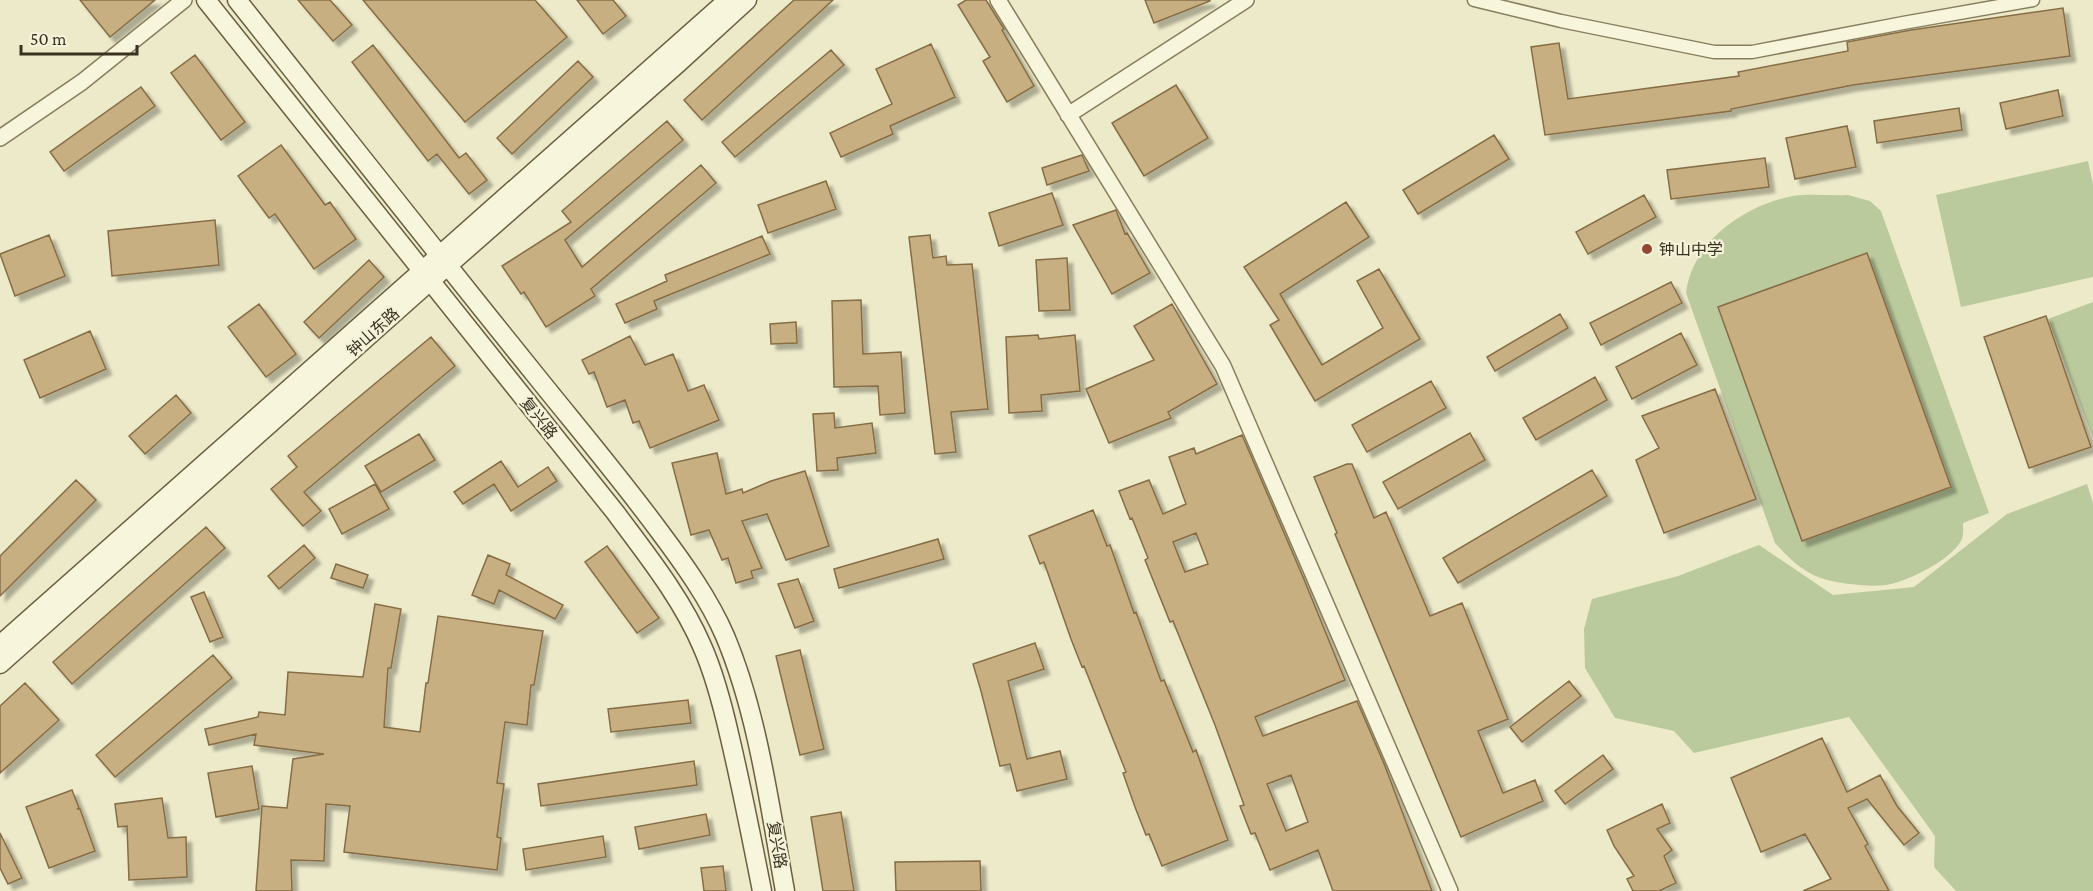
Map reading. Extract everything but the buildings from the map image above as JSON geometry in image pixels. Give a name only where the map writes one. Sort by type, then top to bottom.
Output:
[{"type":"main road","name":"复兴路","points":[[206,0],[615,512],[660,573],[702,646],[721,702],[740,780],[762,891]]},
{"type":"main road","name":"复兴路","points":[[237,0],[634,497],[680,560],[704,598],[725,636],[745,695],[764,775],[785,891]]},
{"type":"main road","name":"钟山东路","points":[[444,261],[728,0]]},
{"type":"main road","name":"钟山东路","points":[[0,645],[425,276],[676,65],[747,0]]},
{"type":"main road","name":"钟山东路","points":[[0,664],[425,276]]},
{"type":"street","points":[[0,138],[82,82],[184,0]]},
{"type":"street","points":[[998,0],[1223,366],[1450,891]]},
{"type":"street","points":[[1068,115],[1246,0]]},
{"type":"street","points":[[1473,0],[1561,21],[1714,52],[1752,52],[2033,0]]},
{"type":"green space","points":[[2088,161],[2093,184],[2093,277],[1961,307],[1936,195]]},
{"type":"green space","points":[[1848,195],[1870,201],[1881,211],[1989,513],[1963,523],[1961,541],[1940,562],[1909,578],[1885,585],[1850,584],[1819,578],[1798,566],[1775,543],[1686,293],[1690,275],[1698,258],[1722,230],[1737,219],[1770,202],[1788,197]]},
{"type":"green space","points":[[2093,302],[2093,438],[2048,319]]},
{"type":"green space","points":[[2087,484],[2093,503],[2093,891],[1956,891],[1934,867],[1935,836],[1849,717],[1694,753],[1674,731],[1615,718],[1585,668],[1584,629],[1592,599],[1678,576],[1759,545],[1833,595],[1914,587],[2007,514]]},
{"type":"place","name":"钟山中学","points":[[1647,249]]}]
